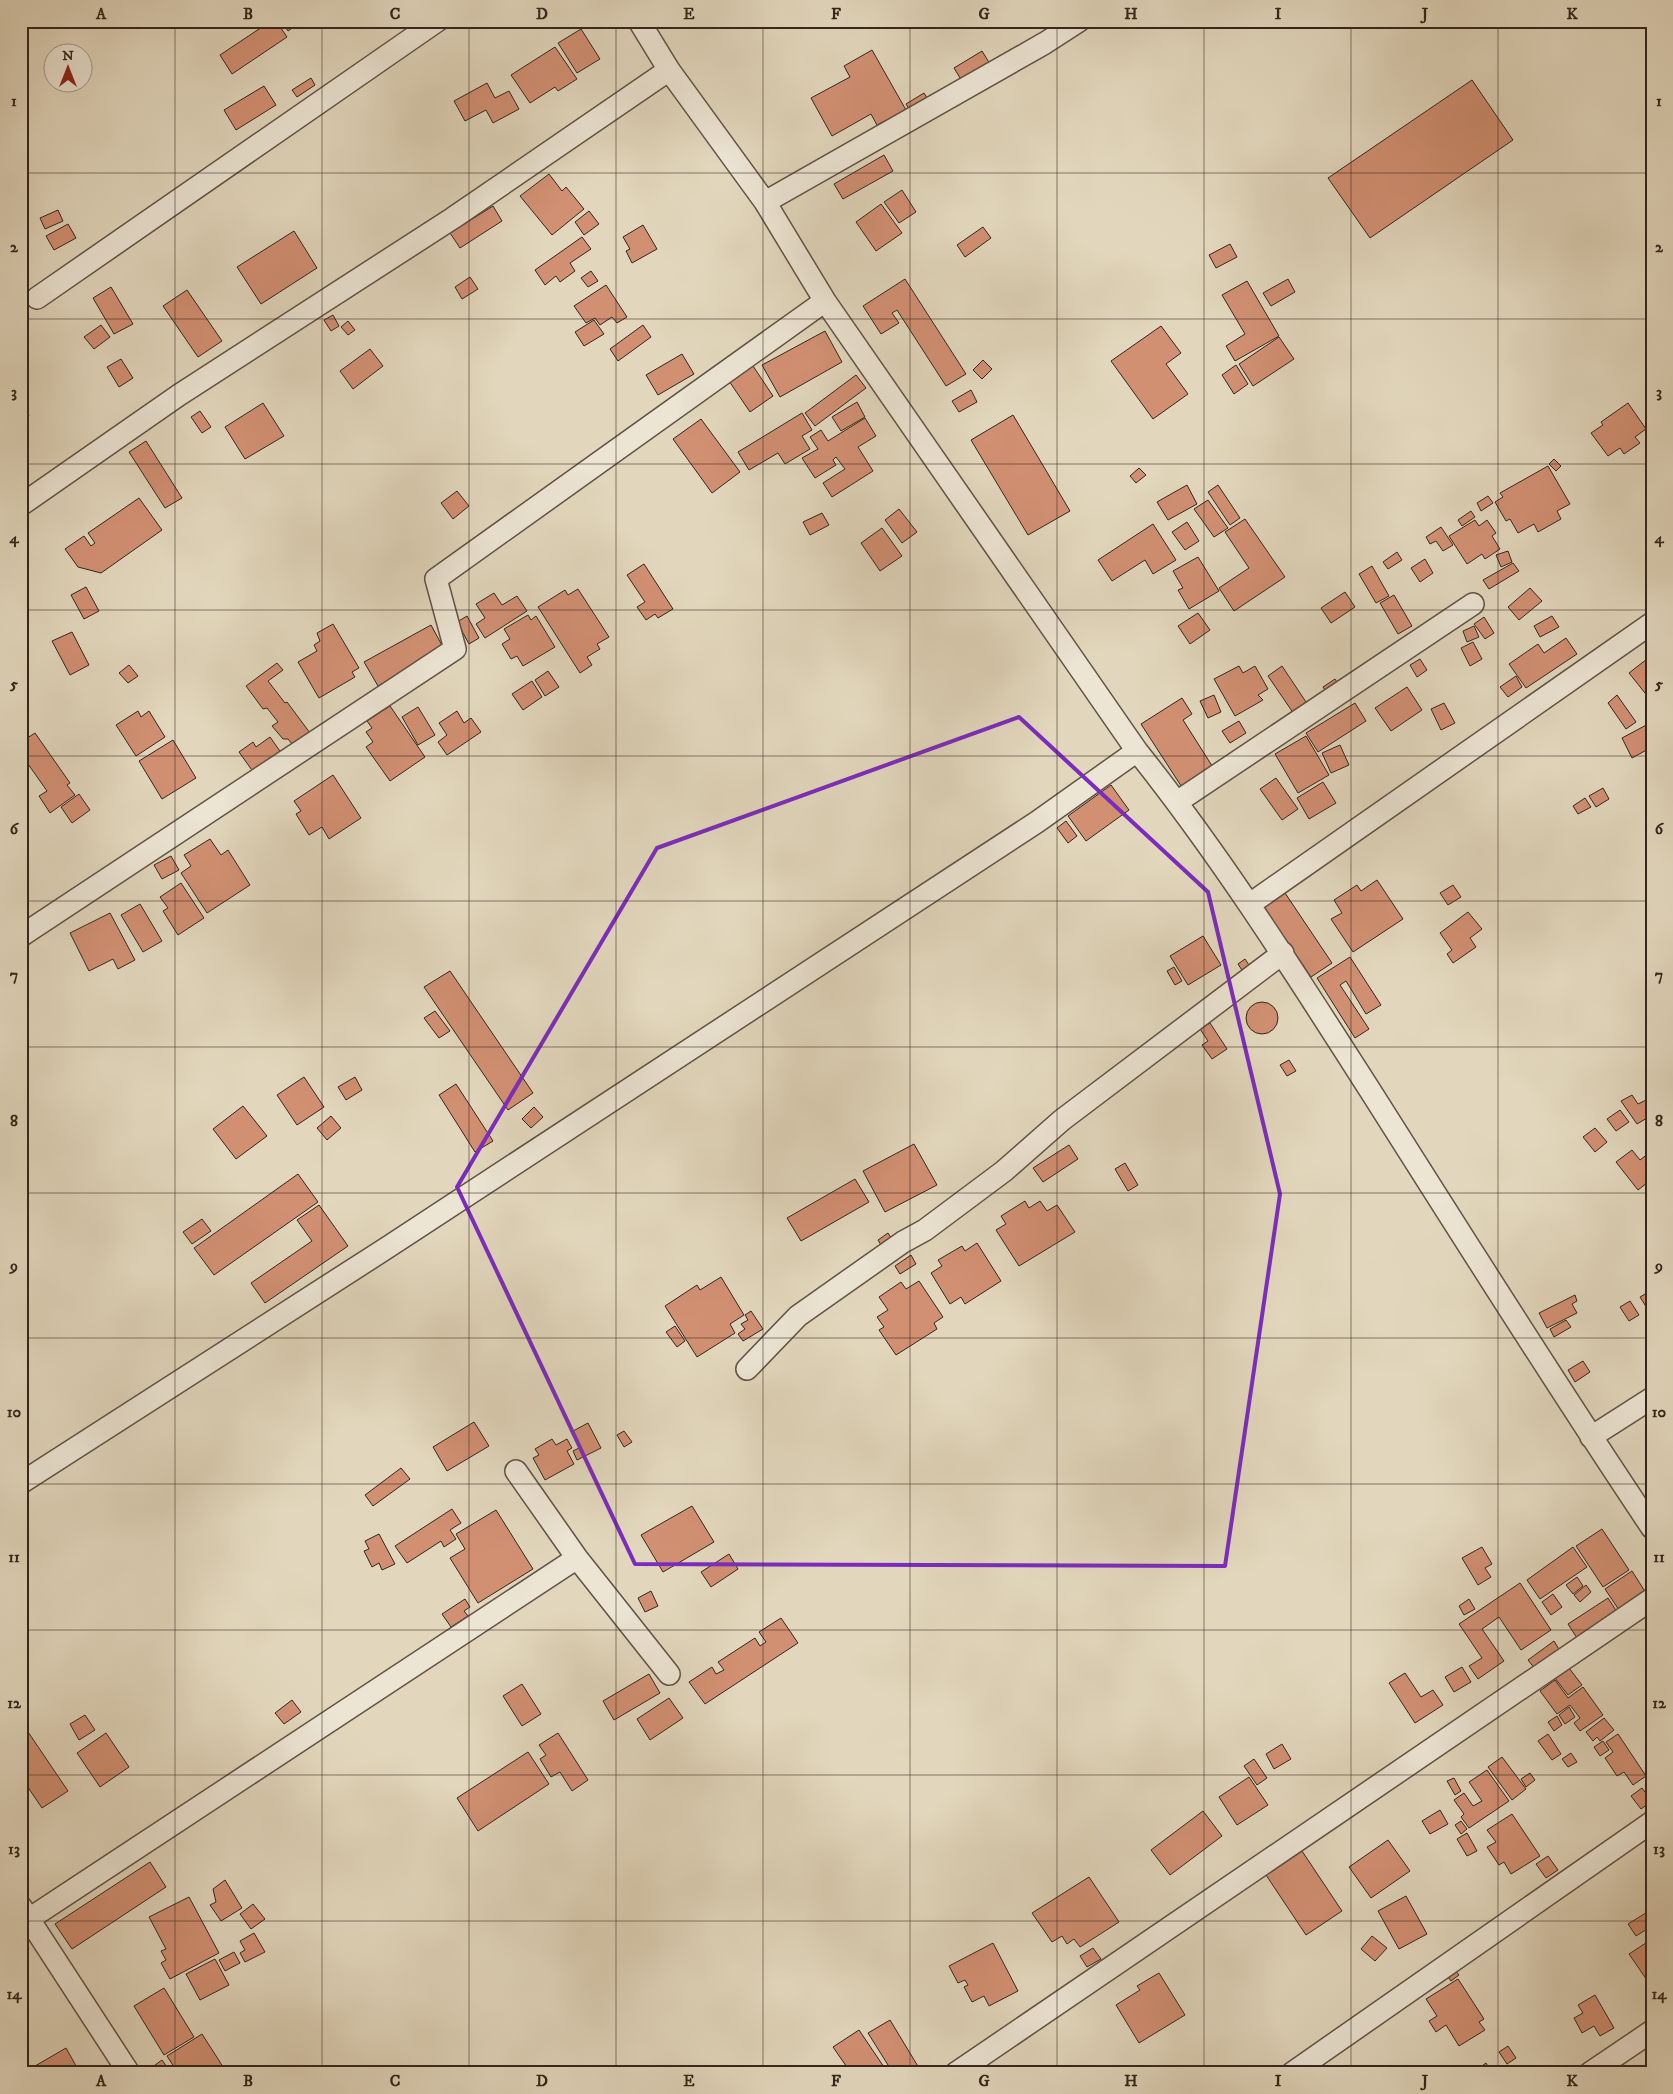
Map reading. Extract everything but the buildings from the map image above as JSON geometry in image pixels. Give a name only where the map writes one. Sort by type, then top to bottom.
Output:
[{"type":"street","points":[[37,298],[437,21]]},
{"type":"street","points":[[639,21],[669,70],[765,202],[824,301],[1137,751],[1177,802],[1250,904],[1591,1437],[1652,1528]]},
{"type":"street","points":[[765,202],[1045,43],[1079,21]]},
{"type":"street","points":[[21,505],[180,395],[452,218],[669,70]]},
{"type":"street","points":[[21,936],[455,649],[436,579],[824,301]]},
{"type":"street","points":[[1177,802],[1473,604]]},
{"type":"street","points":[[1250,904],[1652,623]]},
{"type":"street","points":[[21,1483],[377,1254],[1037,822],[1137,751]]},
{"type":"street","points":[[746,1369],[798,1316],[903,1242],[925,1230],[1004,1171],[1062,1120],[1282,953]]},
{"type":"street","points":[[1591,1437],[1652,1398]]},
{"type":"street","points":[[516,1471],[577,1558],[669,1674]]},
{"type":"street","points":[[129,2073],[25,1913],[577,1558]]},
{"type":"street","points":[[956,2073],[1652,1598]]},
{"type":"street","points":[[1292,2073],[1652,1822]]},
{"type":"street","points":[[1590,2073],[1652,2031]]},
{"type":"highlighted area","points":[[1019,717],[1208,892],[1280,1194],[1225,1566],[635,1564],[457,1187],[657,848]]}]
